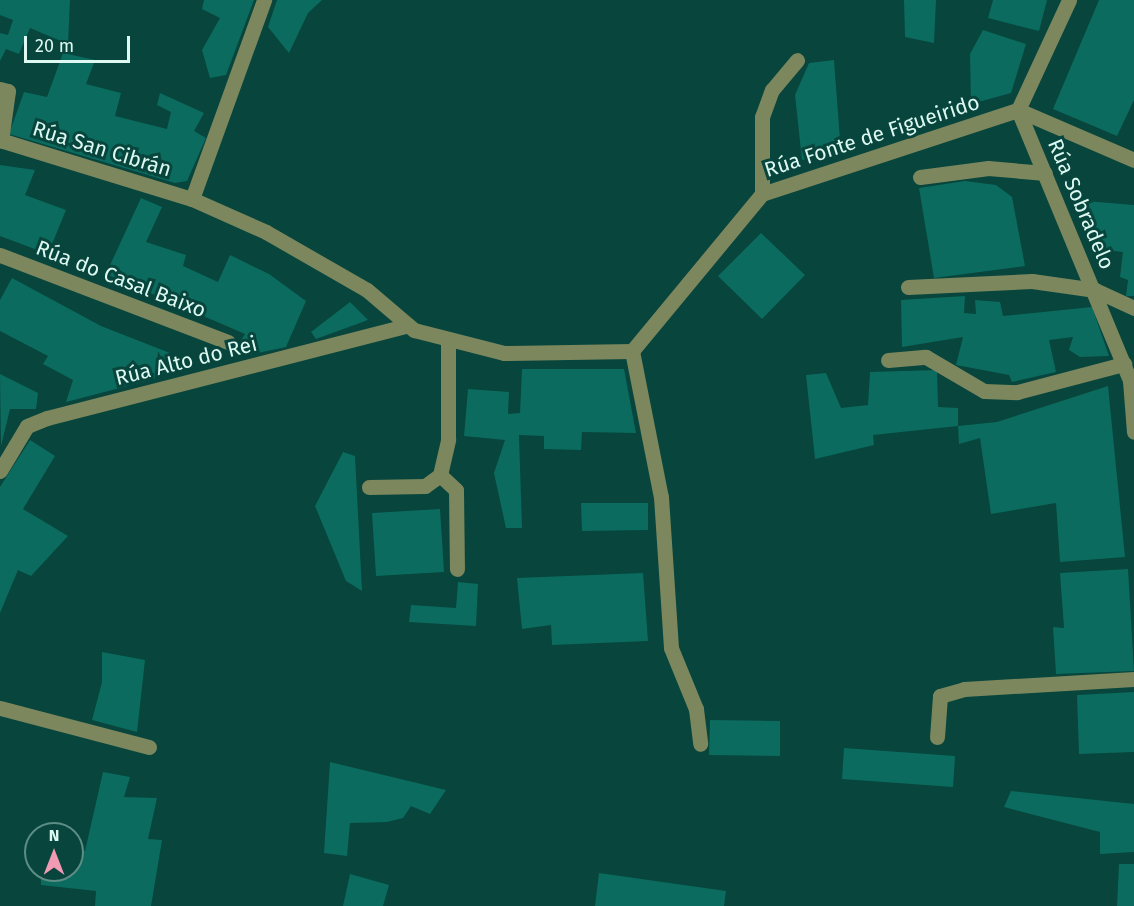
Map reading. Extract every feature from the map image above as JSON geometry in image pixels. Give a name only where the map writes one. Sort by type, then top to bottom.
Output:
[{"type":"street","points":[[264,0],[192,199],[266,232],[367,290],[408,325],[448,339],[504,352],[632,351],[661,497],[671,648],[696,709],[700,744]]},
{"type":"street","points":[[1069,0],[1018,110],[1134,160]]},
{"type":"street","points":[[762,194],[762,117],[772,90],[797,60]]},
{"type":"street","points":[[0,89],[8,91],[0,140]]},
{"type":"street","name":"Rúa Sobradelo","points":[[1018,110],[1124,364],[1134,432]]},
{"type":"street","name":"Rúa Fonte de Figueirido","points":[[632,351],[762,194],[1018,110]]},
{"type":"street","name":"Rúa San Cibrán","points":[[0,140],[192,199]]},
{"type":"street","points":[[920,177],[988,168],[1045,173]]},
{"type":"street","name":"Rúa do Casal Baixo","points":[[0,255],[228,342]]},
{"type":"street","points":[[908,287],[1032,281],[1095,290],[1134,308]]},
{"type":"street","name":"Rúa Alto do Rei","points":[[0,471],[27,426],[47,418],[408,325]]},
{"type":"street","points":[[369,487],[426,486],[440,476],[448,439],[448,339]]},
{"type":"street","points":[[888,360],[926,357],[984,391],[1017,392],[1124,364]]},
{"type":"street","points":[[440,476],[456,490],[457,569]]},
{"type":"street","points":[[937,737],[940,696],[964,689],[1134,679]]},
{"type":"street","points":[[0,708],[149,747]]},
{"type":"building","points":[[0,0],[70,0],[68,44],[30,28],[19,54],[6,49],[0,61],[0,33],[8,35],[13,20],[0,15]]},
{"type":"building","points":[[204,0],[254,0],[226,75],[210,78],[202,50],[220,18],[202,9]]},
{"type":"building","points":[[277,0],[322,0],[308,13],[289,53],[268,27]]},
{"type":"building","points":[[904,0],[936,0],[934,43],[905,37]]},
{"type":"building","points":[[993,0],[1047,0],[1039,31],[988,18]]},
{"type":"building","points":[[1099,0],[1134,0],[1134,100],[1117,136],[1053,109]]},
{"type":"building","points":[[983,30],[1026,44],[1011,93],[971,104],[970,54]]},
{"type":"building","points":[[63,53],[95,60],[86,84],[121,93],[115,116],[167,129],[171,112],[157,105],[160,93],[204,113],[194,131],[206,138],[187,181],[175,183],[9,134],[24,92],[47,97]]},
{"type":"building","points":[[834,60],[841,153],[802,160],[795,95],[809,63]]},
{"type":"building","points":[[0,165],[35,170],[25,195],[66,210],[48,254],[0,236]]},
{"type":"building","points":[[965,181],[996,185],[1012,197],[1025,266],[934,278],[919,188]]},
{"type":"building","points":[[141,198],[162,207],[146,242],[186,255],[183,266],[218,282],[230,255],[269,274],[306,301],[286,347],[230,359],[245,334],[106,274]]},
{"type":"building","points":[[1085,201],[1134,205],[1134,296],[1126,296],[1128,280],[1120,277],[1123,252],[1095,249]]},
{"type":"building","points":[[761,233],[805,275],[762,319],[718,276]]},
{"type":"building","points":[[12,278],[101,326],[170,353],[158,378],[66,402],[73,380],[43,364],[48,356],[0,331],[0,300]]},
{"type":"building","points":[[965,296],[964,313],[976,314],[975,300],[1000,302],[1003,316],[1092,307],[1109,356],[1080,357],[1069,350],[1073,337],[1049,340],[1056,372],[1012,382],[1009,375],[956,365],[963,337],[902,347],[901,300]]},
{"type":"building","points":[[350,302],[368,320],[316,339],[311,332]]},
{"type":"building","points":[[522,369],[624,369],[636,433],[582,432],[581,450],[544,449],[544,436],[519,435],[522,528],[506,528],[494,473],[505,440],[464,436],[468,389],[509,392],[508,414],[520,413]]},
{"type":"building","points":[[937,370],[938,407],[958,408],[958,426],[873,435],[874,445],[815,459],[806,375],[826,373],[841,408],[868,405],[870,372]]},
{"type":"building","points":[[0,374],[38,393],[36,409],[10,409],[1,446]]},
{"type":"building","points":[[1108,386],[1125,557],[1060,562],[1056,503],[991,514],[980,438],[959,444],[958,426],[997,422]]},
{"type":"building","points":[[30,440],[55,456],[23,509],[68,536],[31,576],[18,570],[0,613],[0,487]]},
{"type":"building","points":[[343,452],[355,456],[362,591],[346,581],[315,506]]},
{"type":"building","points":[[581,503],[648,503],[648,530],[582,531]]},
{"type":"building","points":[[440,509],[444,572],[376,576],[372,513]]},
{"type":"building","points":[[1128,569],[1134,671],[1056,674],[1053,627],[1064,628],[1060,573]]},
{"type":"building","points":[[643,573],[648,641],[552,645],[551,625],[522,629],[517,578]]},
{"type":"building","points":[[458,582],[478,584],[476,626],[409,622],[411,605],[456,608]]},
{"type":"building","points":[[102,652],[145,660],[137,732],[92,720],[102,682]]},
{"type":"building","points":[[1134,692],[1134,752],[1079,754],[1077,695]]},
{"type":"building","points":[[710,720],[780,721],[780,756],[709,755]]},
{"type":"building","points":[[844,748],[955,756],[953,787],[842,779]]},
{"type":"building","points":[[330,762],[446,790],[430,814],[411,806],[403,818],[387,822],[350,823],[347,856],[324,853]]},
{"type":"building","points":[[103,772],[130,777],[124,797],[157,798],[148,839],[162,840],[151,906],[95,906],[96,891],[41,885],[41,882],[84,882],[85,851]]},
{"type":"building","points":[[1011,791],[1134,804],[1134,852],[1100,854],[1100,832],[1004,807]]},
{"type":"building","points":[[1119,864],[1134,864],[1134,906],[1117,906]]},
{"type":"building","points":[[599,873],[726,891],[724,906],[595,906]]},
{"type":"building","points":[[350,874],[389,885],[383,906],[343,906]]}]
